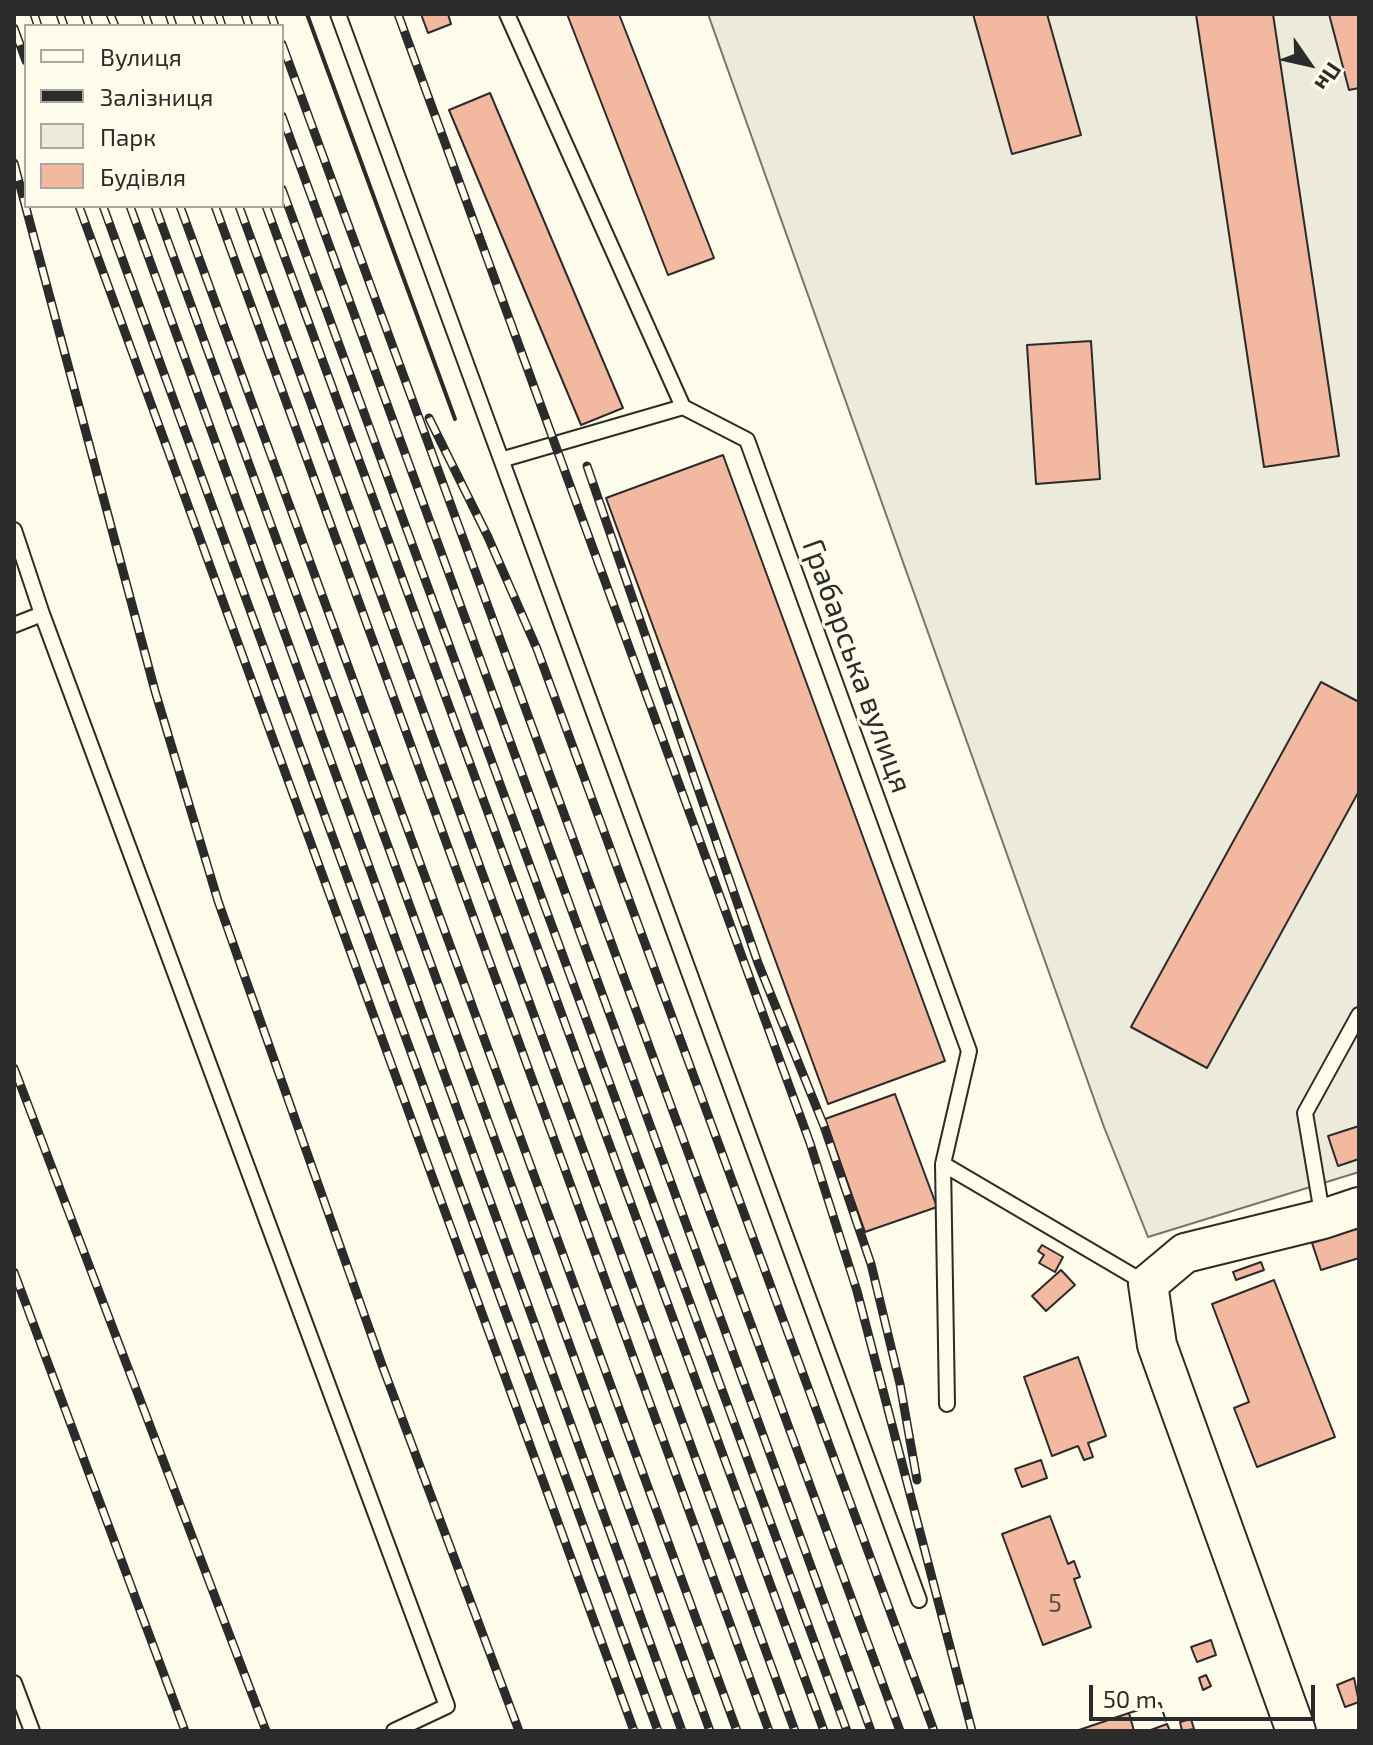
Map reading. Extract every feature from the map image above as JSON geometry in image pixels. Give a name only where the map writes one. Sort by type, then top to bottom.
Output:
[{"type":"street","points":[[1296,1731],[1157,1345],[1148,1284],[1185,1253],[1323,1219],[1359,1207]]},
{"type":"lane","points":[[338,14],[504,459],[919,1600]]},
{"type":"lane","points":[[504,459],[683,407],[507,14]]},
{"type":"lane","name":"Грабарська вулиця","points":[[683,407],[747,440],[969,1051],[943,1164],[947,1404]]},
{"type":"lane","points":[[14,530],[42,614],[447,1706],[394,1731]]},
{"type":"lane","points":[[14,625],[42,614]]},
{"type":"lane","points":[[1323,1219],[1305,1113],[1359,1015]]},
{"type":"lane","points":[[943,1164],[1148,1284]]},
{"type":"lane","points":[[14,1683],[32,1731]]},
{"type":"green space","points":[[708,14],[1359,14],[1359,1172],[1148,1237],[1104,1127]]},
{"type":"building","points":[[421,14],[448,14],[451,24],[428,33]]},
{"type":"building","points":[[567,14],[619,14],[714,258],[668,275]]},
{"type":"building","points":[[973,14],[1047,14],[1081,135],[1012,154]]},
{"type":"building","points":[[1196,14],[1273,14],[1339,456],[1264,467]]},
{"type":"building","points":[[1329,14],[1359,14],[1359,88],[1349,90]]},
{"type":"building","points":[[490,93],[623,408],[581,425],[449,110]]},
{"type":"building","points":[[1091,341],[1100,479],[1036,484],[1027,345]]},
{"type":"building","points":[[723,455],[945,1061],[828,1104],[606,498]]},
{"type":"building","points":[[1321,682],[1359,702],[1359,791],[1207,1068],[1131,1027]]},
{"type":"building","points":[[895,1094],[937,1207],[865,1232],[825,1119]]},
{"type":"building","points":[[1359,1126],[1359,1159],[1338,1166],[1328,1136]]},
{"type":"building","points":[[1359,1230],[1359,1258],[1321,1270],[1312,1243]]},
{"type":"building","points":[[1042,1245],[1063,1257],[1055,1272],[1039,1263],[1044,1255],[1038,1251]]},
{"type":"building","points":[[1261,1262],[1264,1270],[1236,1280],[1233,1272]]},
{"type":"building","points":[[1061,1270],[1075,1285],[1046,1311],[1032,1296]]},
{"type":"building","points":[[1274,1280],[1335,1437],[1257,1467],[1234,1408],[1249,1402],[1212,1304]]},
{"type":"building","points":[[1078,1357],[1106,1436],[1088,1443],[1093,1457],[1084,1460],[1078,1446],[1052,1456],[1024,1377]]},
{"type":"building","points":[[1041,1460],[1047,1478],[1022,1487],[1015,1469]]},
{"type":"building","points":[[1050,1516],[1068,1564],[1074,1561],[1080,1577],[1074,1579],[1091,1627],[1043,1645],[1002,1534]]},
{"type":"building","points":[[1211,1640],[1216,1655],[1197,1662],[1191,1647]]},
{"type":"building","points":[[1206,1675],[1211,1686],[1203,1690],[1199,1678]]},
{"type":"building","points":[[1354,1678],[1359,1702],[1345,1707],[1337,1685]]},
{"type":"building","points":[[1129,1713],[1134,1731],[1076,1731]]},
{"type":"building","points":[[1191,1719],[1194,1729],[1182,1731],[1180,1722]]},
{"type":"building","points":[[1167,1724],[1170,1731],[1148,1731]]},
{"type":"railway","points":[[34,14],[37,24]]},
{"type":"railway","points":[[60,14],[63,24]]},
{"type":"railway","points":[[85,14],[88,24]]},
{"type":"railway","points":[[110,14],[114,24]]},
{"type":"railway","points":[[145,14],[148,24]]},
{"type":"railway","points":[[169,14],[172,24]]},
{"type":"railway","points":[[196,14],[199,24]]},
{"type":"railway","points":[[218,14],[221,24]]},
{"type":"railway","points":[[245,14],[248,24]]},
{"type":"railway","points":[[271,14],[274,24]]},
{"type":"railway","points":[[398,14],[810,1143],[857,1291],[972,1731]]},
{"type":"railway","points":[[14,28],[24,56]]},
{"type":"railway","points":[[284,49],[900,1731]]},
{"type":"railway","points":[[284,121],[871,1731]]},
{"type":"railway","points":[[14,163],[24,200]]},
{"type":"railway","points":[[284,194],[847,1731]]},
{"type":"railway","points":[[26,208],[155,691],[218,901],[382,1365],[519,1731]]},
{"type":"railway","points":[[80,208],[634,1731]]},
{"type":"railway","points":[[104,208],[658,1731]]},
{"type":"railway","points":[[131,208],[682,1731]]},
{"type":"railway","points":[[156,208],[710,1731]]},
{"type":"railway","points":[[181,208],[737,1731]]},
{"type":"railway","points":[[216,208],[769,1731]]},
{"type":"railway","points":[[240,208],[795,1731]]},
{"type":"railway","points":[[267,208],[824,1731]]},
{"type":"railway","points":[[429,418],[488,537],[537,649],[934,1731]]},
{"type":"railway","points":[[587,466],[758,963],[824,1126],[871,1264],[900,1384],[917,1480]]},
{"type":"railway","points":[[14,1068],[266,1731]]},
{"type":"railway","points":[[14,1272],[185,1731]]},
{"type":"fence","points":[[1129,1713],[1160,1703],[1167,1724]]},
{"type":"wall","points":[[307,14],[455,419]]}]
